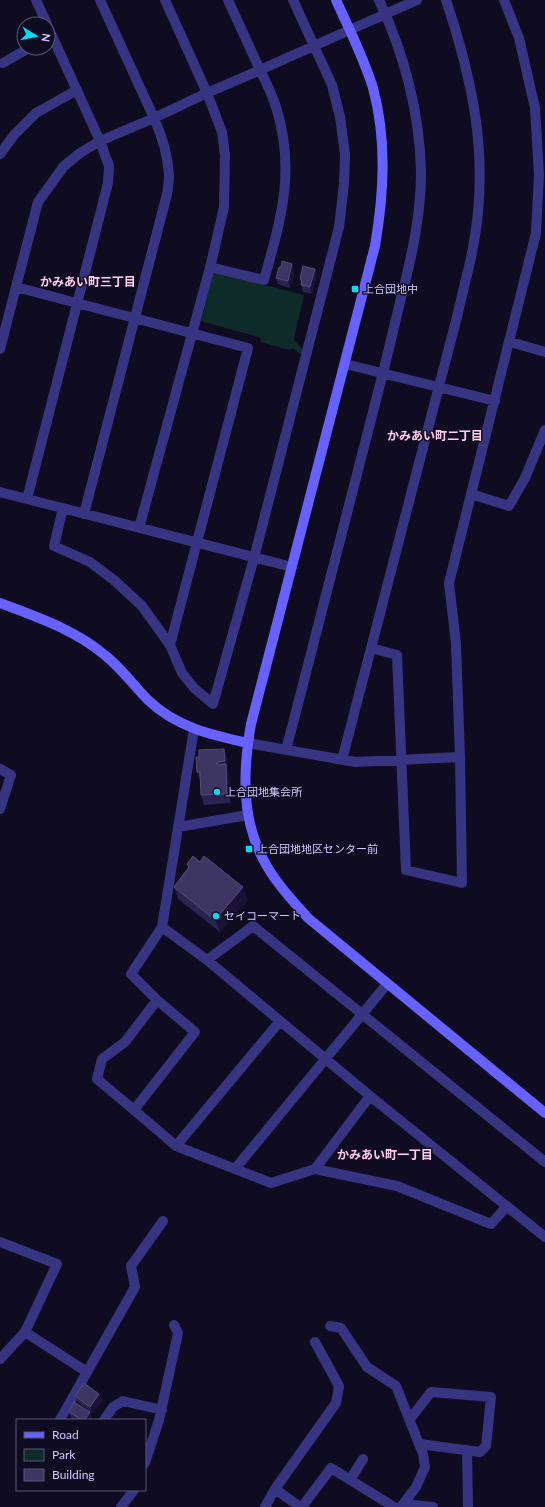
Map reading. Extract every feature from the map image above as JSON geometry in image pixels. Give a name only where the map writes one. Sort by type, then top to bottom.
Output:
[{"type":"street","points":[[36,0],[43,16]]},
{"type":"street","points":[[84,514],[167,194],[169,176],[162,136],[100,0]]},
{"type":"street","points":[[139,528],[210,267],[224,207],[225,155],[222,132],[207,93],[164,0]]},
{"type":"street","points":[[210,267],[264,280],[280,224],[285,193],[285,144],[276,106],[228,0]]},
{"type":"street","points":[[63,508],[54,546],[90,562],[115,581],[142,606],[170,645],[182,673],[194,688],[213,704],[254,558],[339,227],[345,154],[340,117],[332,85],[293,0]]},
{"type":"street","points":[[336,0],[350,30],[373,88],[378,114],[383,161],[382,204],[375,246],[256,703],[245,761],[245,788],[248,815],[254,837],[263,860],[293,902],[321,930],[545,1113]]},
{"type":"street","points":[[286,750],[383,374],[412,255],[420,208],[421,173],[419,132],[403,63],[386,14],[379,0]]},
{"type":"street","points":[[0,350],[38,202],[64,166],[80,153],[100,141],[418,0]]},
{"type":"street","points":[[342,760],[439,388],[474,241],[480,186],[475,106],[464,58],[446,0]]},
{"type":"street","points":[[371,648],[397,655],[406,870],[462,883],[456,644],[449,583],[536,233],[540,174],[540,108],[519,38],[504,0]]},
{"type":"street","points":[[27,499],[108,182],[109,166],[100,141],[77,90],[56,50]]},
{"type":"street","points":[[1,62],[16,54]]},
{"type":"street","points":[[0,154],[14,135],[36,113],[77,90]]},
{"type":"street","points":[[16,287],[248,348],[170,645]]},
{"type":"street","points":[[510,342],[545,352]]},
{"type":"street","points":[[345,364],[495,401]]},
{"type":"street","points":[[471,494],[509,506],[525,478],[545,430]]},
{"type":"street","points":[[0,492],[292,567]]},
{"type":"street","points":[[0,603],[44,619],[77,636],[106,656],[148,700],[163,712],[194,729],[248,743],[355,762],[460,757]]},
{"type":"street","points":[[134,1110],[195,1032],[157,1000],[131,974],[162,926],[194,729]]},
{"type":"street","points":[[0,769],[11,775],[0,809]]},
{"type":"street","points":[[178,827],[248,815]]},
{"type":"street","points":[[162,926],[207,960],[325,1059],[545,1238]]},
{"type":"street","points":[[207,960],[253,926],[545,1162]]},
{"type":"street","points":[[235,1169],[387,984]]},
{"type":"street","points":[[157,1000],[125,1042],[102,1059],[97,1080],[176,1146],[271,1183],[315,1169],[397,1186],[491,1224],[507,1206]]},
{"type":"street","points":[[176,1146],[280,1021]]},
{"type":"street","points":[[315,1169],[370,1096]]},
{"type":"street","points":[[61,1419],[135,1287],[131,1266],[163,1221]]},
{"type":"street","points":[[0,1242],[57,1264],[25,1332],[0,1359]]},
{"type":"street","points":[[146,1460],[162,1410],[178,1333],[174,1325]]},
{"type":"street","points":[[330,1326],[341,1328],[367,1367],[396,1386],[420,1444],[425,1467],[416,1487],[399,1506]]},
{"type":"street","points":[[25,1332],[87,1372]]},
{"type":"street","points":[[265,1507],[275,1489],[336,1403],[339,1386],[315,1342]]},
{"type":"street","points":[[410,1419],[431,1392],[491,1397],[486,1446],[480,1452],[420,1444]]},
{"type":"street","points":[[105,1419],[113,1407],[123,1401],[162,1410]]},
{"type":"street","points":[[468,1450],[468,1507]]},
{"type":"street","points":[[350,1480],[363,1460]]},
{"type":"street","points":[[275,1489],[301,1507],[330,1468],[399,1506],[433,1507]]},
{"type":"street","points":[[121,1507],[133,1491]]},
{"type":"green space","points":[[214,272],[304,295],[294,340],[304,351],[302,355],[292,348],[290,350],[260,342],[261,338],[201,321]]},
{"type":"building","points":[[282,261],[292,264],[288,281],[276,278]]},
{"type":"building","points":[[303,266],[315,269],[310,287],[301,285],[302,280],[300,279]]},
{"type":"building","name":"上合団地集会所","points":[[224,749],[225,761],[217,762],[217,765],[226,764],[227,794],[201,795],[200,772],[197,772],[196,757],[199,757],[199,750]]},
{"type":"building","name":"セイコーマート","points":[[193,856],[200,862],[204,856],[243,887],[215,920],[174,887],[189,867],[187,864]]},
{"type":"building","points":[[84,1383],[99,1394],[90,1407],[75,1396]]},
{"type":"building","points":[[74,1402],[90,1412],[86,1419],[80,1419],[69,1412]]},
{"type":"place","name":"上合団地中","points":[[355,289]]},
{"type":"place","name":"上合団地集会所","points":[[217,792]]},
{"type":"place","name":"上合団地地区センター前","points":[[249,849]]},
{"type":"place","name":"セイコーマート","points":[[216,916]]},
{"type":"district","name":"かみあい町三丁目","points":[[88,282]]},
{"type":"district","name":"かみあい町二丁目","points":[[435,436]]},
{"type":"district","name":"かみあい町一丁目","points":[[385,1155]]}]
